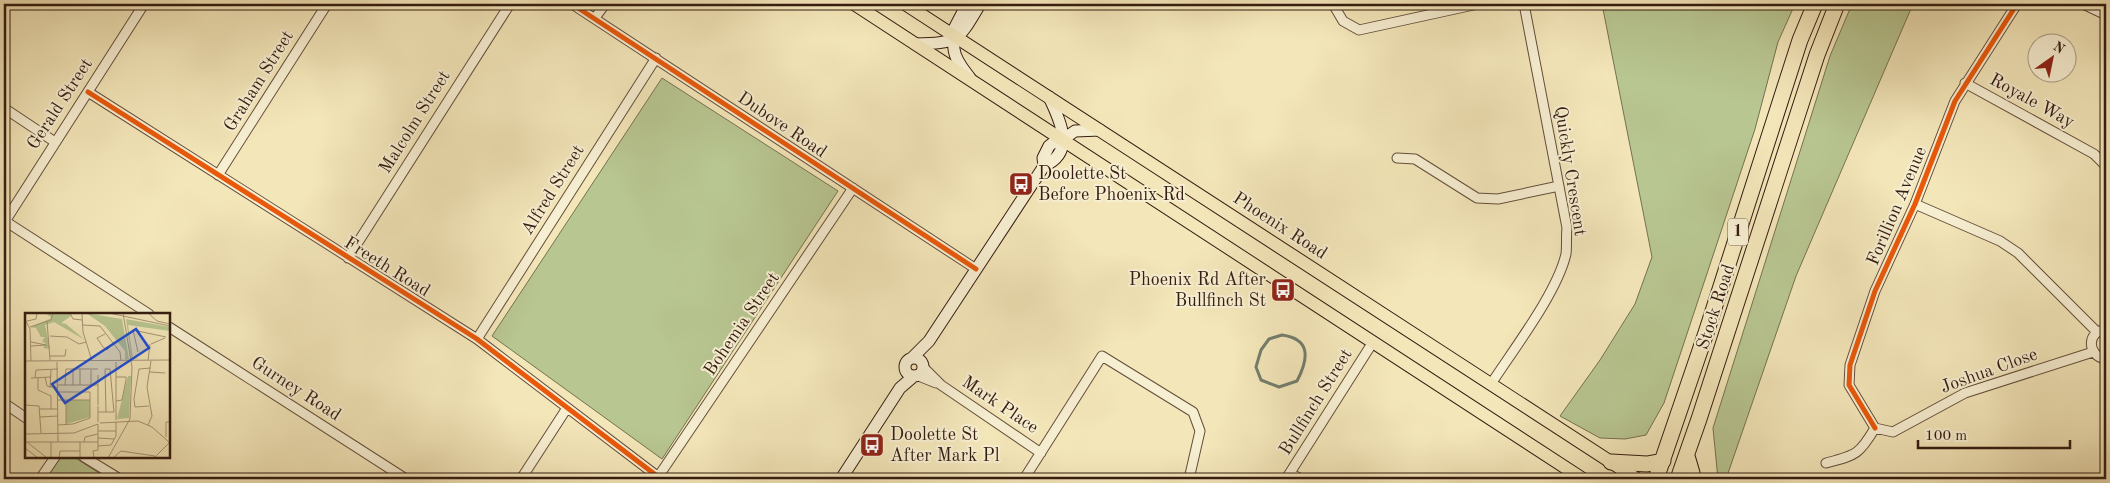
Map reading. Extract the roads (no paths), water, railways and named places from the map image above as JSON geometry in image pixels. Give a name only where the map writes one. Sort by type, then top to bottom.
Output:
[{"type":"highway","name":"Stock Road","points":[[1656,479],[1797,49],[1814,4]]},
{"type":"highway","name":"Stock Road","points":[[1678,479],[1817,55],[1837,4]]},
{"type":"highway","points":[[1686,456],[1692,473],[1691,479]]},
{"type":"highway","points":[[1611,462],[1647,464],[1663,461]]},
{"type":"main road","points":[[854,4],[1583,479]]},
{"type":"main road","name":"Phoenix Road","points":[[905,4],[1637,479]]},
{"type":"street","name":"Gerald Street","points":[[4,222],[144,4]]},
{"type":"street","name":"Graham Street","points":[[218,175],[327,4]]},
{"type":"street","name":"Malcolm Street","points":[[348,258],[510,4]]},
{"type":"street","name":"Dubove Road","points":[[572,4],[976,269]]},
{"type":"street","points":[[595,18],[605,4]]},
{"type":"street","points":[[967,4],[956,22],[954,49],[956,59],[972,81]]},
{"type":"street","points":[[915,44],[945,43],[956,38],[964,31],[980,4]]},
{"type":"street","points":[[1334,4],[1342,21],[1359,30],[1478,4]]},
{"type":"street","name":"Quickly Crescent","points":[[1491,384],[1559,275],[1566,253],[1566,228],[1559,186],[1524,4]]},
{"type":"street","name":"Forillion Avenue","points":[[1875,428],[1849,385],[1850,365],[1875,291],[1915,204],[1955,101],[2017,4]]},
{"type":"street","points":[[2083,4],[2106,15]]},
{"type":"street","name":"Alfred Street","points":[[477,339],[656,58]]},
{"type":"street","name":"Royale Way","points":[[1965,83],[2094,154],[2106,166]]},
{"type":"street","name":"Freeth Road","points":[[88,92],[477,339],[659,478]]},
{"type":"street","points":[[841,479],[900,388],[916,368],[929,341],[1044,166],[1052,162],[1061,152],[1061,122],[1048,97]]},
{"type":"street","points":[[4,108],[55,142]]},
{"type":"street","points":[[1062,140],[1075,131],[1100,130]]},
{"type":"street","points":[[1397,158],[1415,159],[1477,198],[1498,199],[1559,186]]},
{"type":"street","name":"Bohemia Street","points":[[659,478],[853,188]]},
{"type":"street","points":[[1915,204],[2000,241],[2018,253],[2102,331],[2093,336],[2090,344],[2093,352],[2106,359]]},
{"type":"street","points":[[4,222],[147,313]]},
{"type":"street","name":"Gurney Road","points":[[170,328],[406,479]]},
{"type":"street","name":"Bullfinch Street","points":[[1288,476],[1373,342]]},
{"type":"street","name":"Joshua Close","points":[[1875,428],[1893,432],[1965,393],[2093,352]]},
{"type":"street","points":[[1024,479],[1102,356],[1193,412],[1200,431],[1189,479]]},
{"type":"street","name":"Mark Place","points":[[916,368],[1041,453]]},
{"type":"street","points":[[4,403],[25,417]]},
{"type":"street","points":[[521,479],[567,408]]},
{"type":"street","points":[[1826,463],[1847,458],[1862,450],[1875,428]]},
{"type":"street","points":[[40,479],[54,458]]},
{"type":"street","points":[[86,458],[120,479]]},
{"type":"street","points":[[1288,476],[1301,479]]},
{"type":"waterway","points":[[1282,335],[1299,341],[1303,346],[1305,358],[1304,366],[1297,381],[1279,387],[1261,380],[1256,367],[1261,350],[1269,339],[1282,335]]},
{"type":"place","name":"Doolette St Before Phoenix Rd","points":[[1021,184]]},
{"type":"place","name":"Phoenix Rd After Bullfinch St","points":[[1283,290]]},
{"type":"place","name":"Doolette St After Mark Pl","points":[[872,445]]}]
